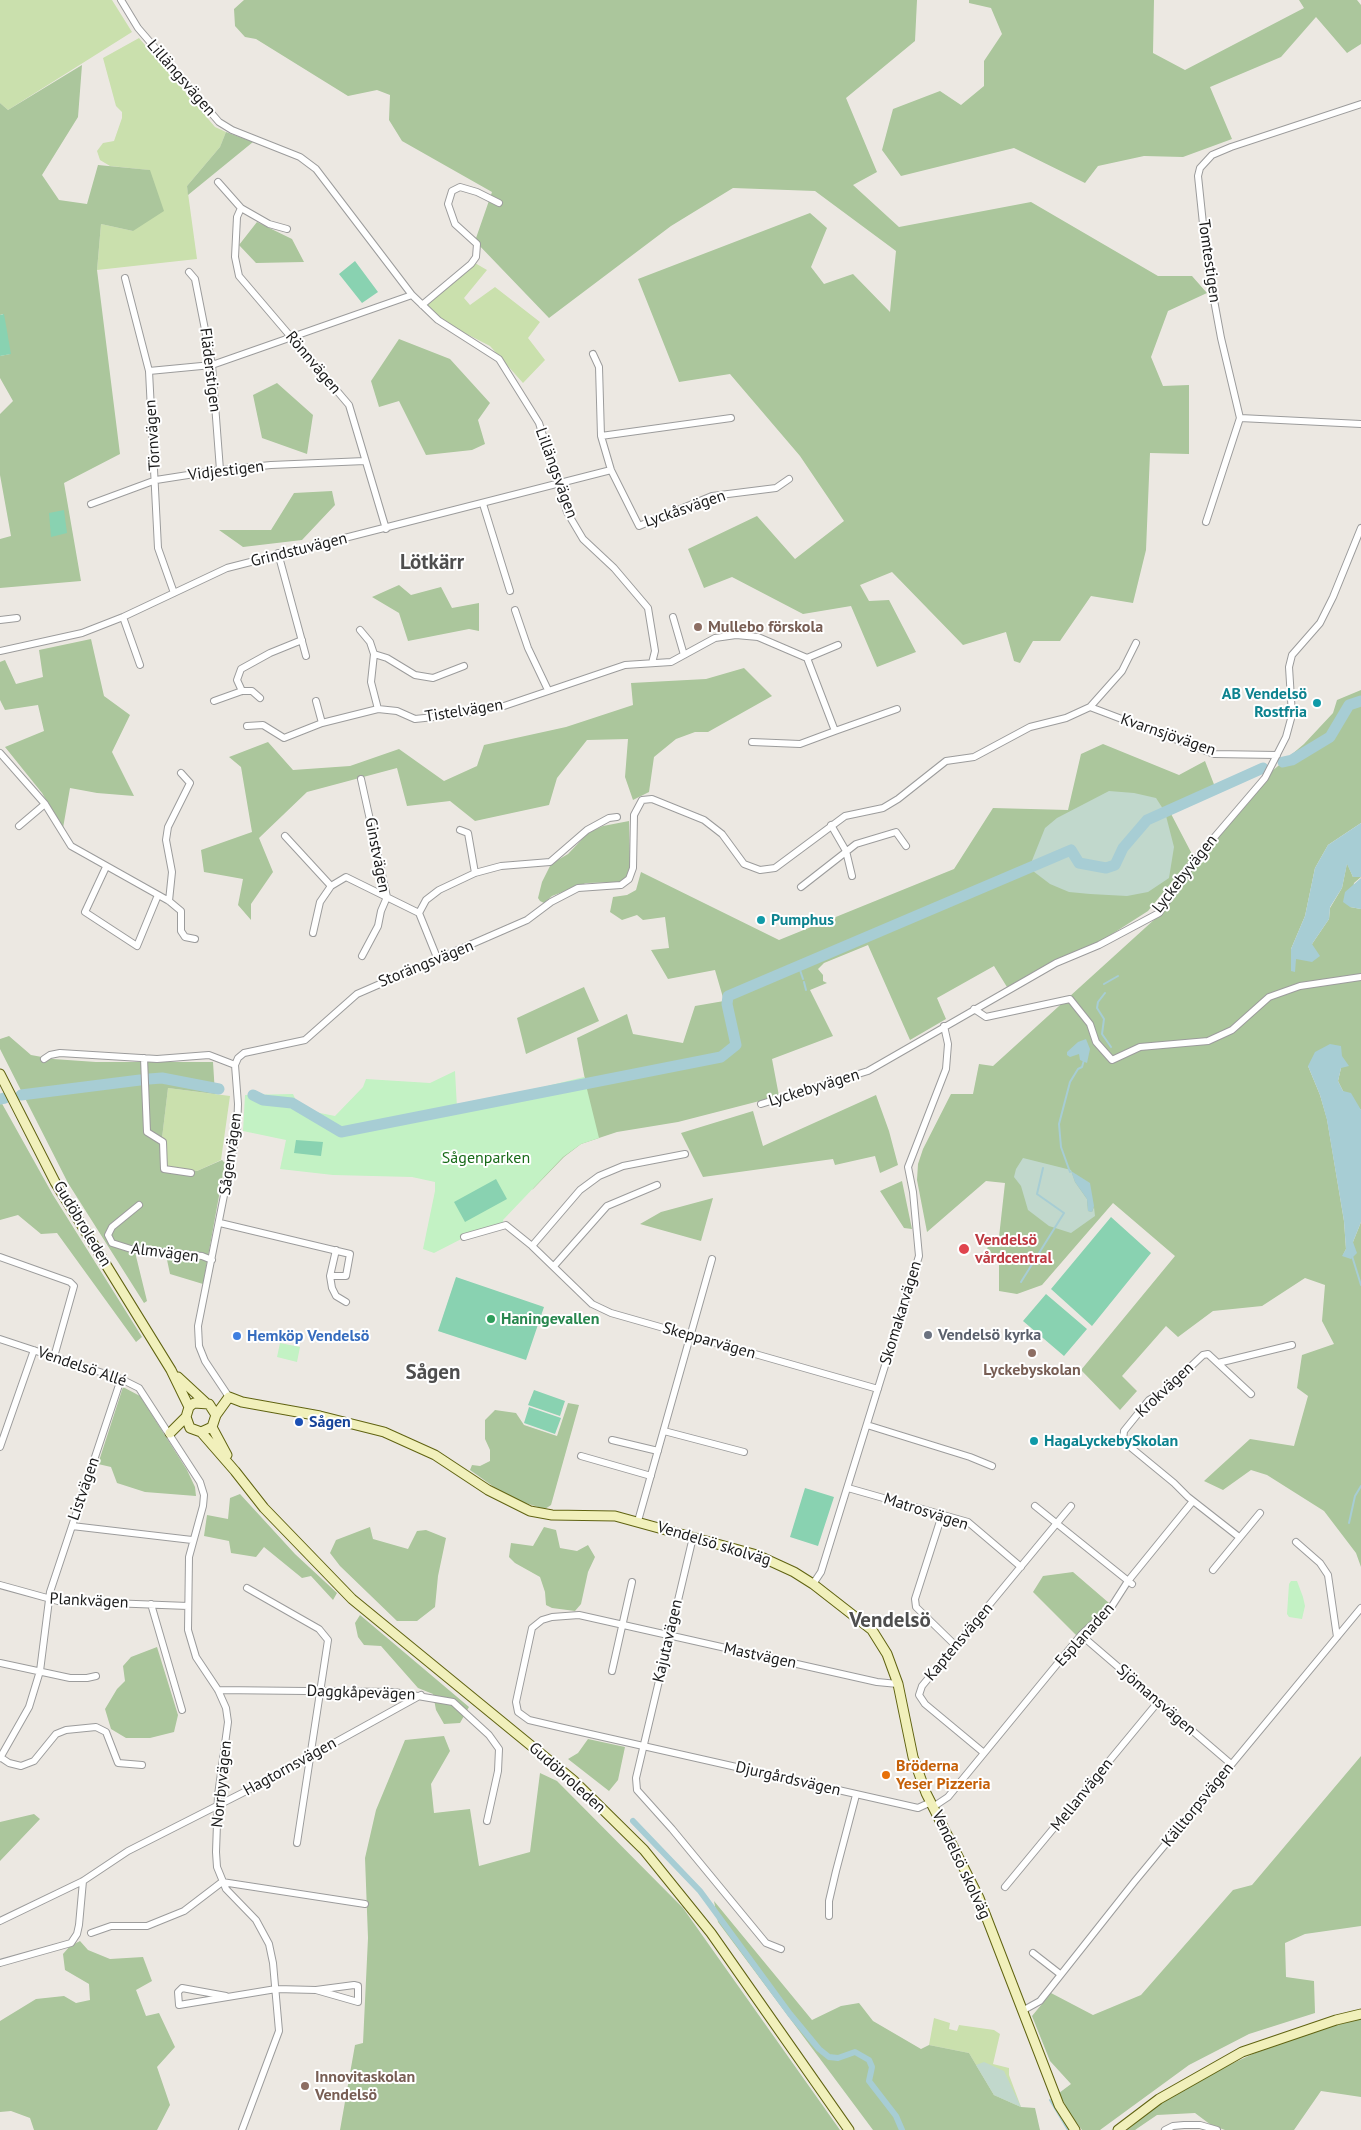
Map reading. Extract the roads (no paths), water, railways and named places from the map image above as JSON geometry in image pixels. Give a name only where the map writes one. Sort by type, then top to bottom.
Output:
[{"type":"main road","name":"Gudöbroleden","points":[[0,1074],[55,1182],[171,1370],[190,1407]]},
{"type":"main road","name":"Gudöbroleden","points":[[171,1370],[207,1403]]},
{"type":"main road","points":[[170,1434],[186,1417],[190,1407],[199,1402],[207,1403],[228,1397]]},
{"type":"main road","points":[[170,1434],[190,1428],[201,1432],[212,1427],[216,1415],[228,1397]]},
{"type":"main road","name":"Vendelsö skolväg","points":[[228,1397],[269,1408],[327,1418],[396,1437],[435,1456],[488,1490],[530,1511],[552,1515],[616,1516],[638,1521],[692,1540],[757,1555],[794,1572],[813,1584],[872,1630],[887,1654],[898,1684],[913,1757],[932,1804],[979,1898],[1059,2105],[1075,2130]]},
{"type":"main road","points":[[207,1403],[216,1415]]},
{"type":"main road","points":[[186,1417],[190,1428]]},
{"type":"main road","name":"Gudöbroleden","points":[[212,1427],[236,1471]]},
{"type":"main road","name":"Gudöbroleden","points":[[201,1432],[236,1471],[264,1508],[352,1599],[573,1780],[644,1850],[711,1933],[849,2130]]},
{"type":"main road","points":[[1118,2130],[1159,2099],[1242,2052],[1336,2020],[1361,2014]]},
{"type":"street","name":"Lillängsvägen","points":[[121,0],[141,32],[219,122],[232,130],[300,157],[316,169],[412,295],[438,320],[500,359],[539,423],[567,512],[583,539],[614,568],[648,608],[655,651],[652,663]]},
{"type":"street","name":"Tomtestigen","points":[[1240,418],[1221,338],[1207,262],[1198,176],[1200,168],[1212,156],[1231,147],[1361,104]]},
{"type":"street","points":[[218,182],[241,208],[269,224],[287,229]]},
{"type":"street","points":[[422,305],[471,264],[476,257],[477,244],[455,224],[448,204],[452,191],[460,187],[478,192],[499,203]]},
{"type":"street","name":"Rönnvägen","points":[[241,208],[237,217],[236,269],[239,276],[349,405],[386,529]]},
{"type":"street","name":"Fläderstigen","points":[[189,272],[195,279],[212,365],[220,470]]},
{"type":"street","name":"Törnvägen","points":[[126,278],[149,371],[158,548],[174,593]]},
{"type":"street","points":[[149,371],[212,365],[412,295]]},
{"type":"street","name":"Lyckåsvägen","points":[[593,354],[599,367],[601,436],[611,470],[639,526],[712,496],[776,488],[789,479]]},
{"type":"street","points":[[601,436],[731,418]]},
{"type":"street","points":[[1206,522],[1240,418],[1361,424]]},
{"type":"street","name":"Vidjestigen","points":[[90,504],[156,480],[220,470],[271,465],[365,461]]},
{"type":"street","name":"Grindstuvägen","points":[[0,651],[82,633],[123,617],[227,568],[278,553],[386,529],[611,470]]},
{"type":"street","points":[[483,504],[510,591]]},
{"type":"street","name":"Lyckebyvägen","points":[[760,1104],[868,1072],[944,1026],[1056,963],[1099,945],[1159,913],[1194,861],[1265,778],[1277,755],[1292,714],[1289,667],[1292,655],[1320,623],[1333,597],[1361,528]]},
{"type":"street","points":[[278,553],[306,656]]},
{"type":"street","points":[[515,610],[528,648],[548,690]]},
{"type":"street","points":[[123,617],[140,665]]},
{"type":"street","points":[[673,617],[684,655]]},
{"type":"street","points":[[0,620],[17,618]]},
{"type":"street","points":[[360,630],[370,642],[374,654],[371,682],[378,709]]},
{"type":"street","name":"Tistelvägen","points":[[246,726],[263,725],[284,738],[322,723],[378,709],[397,711],[414,719],[453,715],[504,706],[625,665],[671,662],[715,638],[736,634],[758,637],[807,658]]},
{"type":"street","points":[[242,691],[237,680],[241,669],[270,652],[302,640]]},
{"type":"street","points":[[852,876],[846,851],[831,826],[845,816],[883,808],[946,761],[974,757],[1030,727],[1066,718],[1090,707],[1122,671],[1136,643]]},
{"type":"street","points":[[835,731],[807,658],[838,646]]},
{"type":"street","points":[[374,654],[387,658],[415,675],[433,678],[464,666]]},
{"type":"street","points":[[214,702],[242,691],[252,691],[260,698]]},
{"type":"street","points":[[316,701],[322,723]]},
{"type":"street","name":"Kvarnsjövägen","points":[[1090,707],[1214,754],[1277,755]]},
{"type":"street","points":[[752,742],[800,744],[896,709]]},
{"type":"street","points":[[0,753],[45,804],[71,846],[106,867],[169,900],[181,910],[181,931],[185,937],[194,939]]},
{"type":"street","points":[[169,900],[172,872],[166,840],[168,827],[180,800],[190,784],[181,773]]},
{"type":"street","name":"Ginstvägen","points":[[361,779],[387,897],[381,911],[378,926],[362,956]]},
{"type":"street","name":"Storängsvägen","points":[[235,1065],[238,1058],[244,1053],[305,1040],[357,994],[527,920],[551,902],[578,888],[621,885],[629,879],[633,868],[634,815],[642,800],[652,799],[704,820],[722,834],[744,864],[760,870],[775,868],[831,826]]},
{"type":"street","points":[[19,826],[45,804]]},
{"type":"street","points":[[419,914],[426,900],[439,890],[475,873],[501,866],[550,862],[587,830],[609,818],[617,817]]},
{"type":"street","points":[[460,830],[468,833],[475,873]]},
{"type":"street","points":[[801,886],[856,844],[896,832],[906,846]]},
{"type":"street","points":[[285,836],[332,886]]},
{"type":"street","points":[[106,867],[85,912],[137,946],[158,895]]},
{"type":"street","points":[[313,933],[320,902],[332,886],[346,878],[419,914],[438,960]]},
{"type":"street","points":[[974,1009],[986,1017],[1070,999],[1090,1024],[1096,1042],[1112,1060],[1140,1047],[1208,1041],[1232,1030],[1269,997],[1300,986],[1361,978]]},
{"type":"street","name":"Skomakarvägen","points":[[813,1584],[821,1572],[919,1256],[913,1192],[908,1167],[946,1069],[948,1044],[944,1026]]},
{"type":"street","points":[[44,1059],[50,1054],[60,1053],[144,1058],[209,1055],[235,1065]]},
{"type":"street","points":[[144,1058],[147,1132],[163,1142],[164,1169],[190,1172]]},
{"type":"street","name":"Sågenvägen","points":[[228,1397],[205,1361],[199,1346],[198,1326],[237,1130],[235,1065]]},
{"type":"street","points":[[532,1246],[580,1190],[599,1176],[623,1166],[685,1154]]},
{"type":"street","points":[[554,1266],[607,1206],[657,1186]]},
{"type":"street","name":"Almvägen","points":[[139,1204],[112,1227],[108,1235],[112,1244],[125,1248],[202,1256],[212,1260]]},
{"type":"street","points":[[220,1223],[350,1254],[346,1276],[330,1276]]},
{"type":"street","name":"Skepparvägen","points":[[464,1237],[506,1225],[554,1266],[592,1304],[611,1313],[878,1389]]},
{"type":"street","points":[[336,1250],[330,1276],[332,1288],[336,1296],[346,1302]]},
{"type":"street","points":[[0,1257],[70,1282],[74,1290],[54,1358]]},
{"type":"street","points":[[638,1521],[712,1258]]},
{"type":"street","name":"Vendelsö Allé","points":[[0,1339],[121,1379],[139,1388],[170,1434]]},
{"type":"street","name":"Krokvägen","points":[[1218,1363],[1292,1345]]},
{"type":"street","points":[[0,1447],[34,1350]]},
{"type":"street","name":"Krokvägen","points":[[1193,1501],[1124,1441],[1124,1431],[1150,1400],[1166,1390],[1203,1355],[1208,1354],[1251,1394]]},
{"type":"street","name":"Listvägen","points":[[0,1758],[29,1707],[40,1671],[48,1600],[121,1379]]},
{"type":"street","points":[[867,1425],[970,1457],[992,1466]]},
{"type":"street","points":[[664,1430],[744,1452]]},
{"type":"street","name":"Norrbyvägen","points":[[170,1434],[200,1482],[204,1495],[189,1557],[188,1606],[191,1644],[196,1657],[218,1690],[226,1708],[228,1722],[220,1774],[216,1852],[222,1882],[234,1900],[256,1920],[266,1937],[273,1963],[276,1990],[279,2031],[242,2130]]},
{"type":"street","points":[[612,1440],[658,1451]]},
{"type":"street","points":[[581,1456],[651,1476]]},
{"type":"street","name":"Matrosvägen","points":[[848,1488],[968,1522],[1021,1567]]},
{"type":"street","points":[[1193,1501],[1239,1537]]},
{"type":"street","name":"Esplanaden","points":[[932,1804],[948,1797],[1081,1635],[1112,1606],[1193,1501]]},
{"type":"street","points":[[1035,1506],[1130,1583]]},
{"type":"street","name":"Kaptensvägen","points":[[984,1753],[925,1704],[919,1695],[922,1686],[1071,1506]]},
{"type":"street","points":[[1213,1570],[1260,1513]]},
{"type":"street","points":[[942,1515],[915,1599],[916,1607],[956,1646]]},
{"type":"street","points":[[72,1526],[192,1540]]},
{"type":"street","name":"Kajutavägen","points":[[644,1746],[692,1540]]},
{"type":"street","points":[[1296,1542],[1320,1563],[1328,1575],[1336,1636]]},
{"type":"street","points":[[612,1671],[632,1582]]},
{"type":"street","name":"Plankvägen","points":[[0,1585],[48,1600],[188,1606]]},
{"type":"street","points":[[248,1588],[319,1628],[328,1640],[297,1843]]},
{"type":"street","name":"Plankvägen","points":[[151,1604],[182,1710]]},
{"type":"street","name":"Källtorpsvägen","points":[[1022,2011],[1040,2001],[1231,1764],[1361,1608]]},
{"type":"street","name":"Mastvägen","points":[[529,1720],[518,1712],[516,1702],[532,1628],[542,1620],[552,1617],[579,1615],[877,1682],[898,1684]]},
{"type":"street","name":"Sjömansvägen","points":[[1081,1635],[1231,1764]]},
{"type":"street","points":[[0,1663],[70,1678],[96,1676]]},
{"type":"street","name":"Daggkåpevägen","points":[[218,1690],[394,1692],[421,1695],[453,1702],[489,1734],[499,1749],[498,1771],[487,1821]]},
{"type":"street","name":"Hagtornsvägen","points":[[0,1921],[83,1881],[128,1850],[219,1805],[421,1695]]},
{"type":"street","name":"Mellanvägen","points":[[1005,1887],[1158,1702]]},
{"type":"street","name":"Djurgårdsvägen","points":[[529,1720],[918,1808],[932,1804]]},
{"type":"street","points":[[0,1758],[21,1766],[34,1761],[56,1734],[66,1730],[100,1728],[106,1732],[118,1763],[142,1765]]},
{"type":"street","points":[[644,1746],[636,1778],[637,1790],[672,1829],[766,1944],[781,1950]]},
{"type":"street","points":[[829,1916],[832,1886],[856,1795]]},
{"type":"street","points":[[0,1963],[71,1943],[77,1934],[79,1925],[83,1881]]},
{"type":"street","points":[[91,1933],[111,1926],[147,1926],[184,1911],[222,1882],[365,1904]]},
{"type":"street","points":[[1033,1953],[1060,1974]]},
{"type":"street","points":[[226,1996],[182,1988],[178,1992],[179,2005],[226,1996],[276,1990],[316,1990],[354,1985],[358,1986],[358,2002],[355,2003],[316,1990]]},
{"type":"street","points":[[1165,2130],[1173,2126],[1218,2130]]},
{"type":"water","points":[[1361,823],[1361,877],[1353,877],[1347,864],[1342,888],[1330,907],[1329,919],[1312,944],[1320,956],[1312,962],[1296,959],[1295,972],[1291,971],[1291,949],[1305,916],[1315,868],[1328,845]]},
{"type":"water","points":[[1361,878],[1361,909],[1350,907],[1343,902],[1345,892]]},
{"type":"water","points":[[1086,1039],[1090,1049],[1087,1063],[1080,1060],[1079,1054],[1070,1057],[1067,1055],[1067,1052],[1078,1042]]},
{"type":"water","points":[[1330,1044],[1341,1046],[1342,1056],[1349,1066],[1341,1068],[1338,1081],[1343,1091],[1351,1093],[1361,1110],[1361,1222],[1353,1242],[1357,1253],[1351,1259],[1342,1256],[1346,1249],[1344,1221],[1327,1120],[1320,1095],[1308,1066],[1315,1052]]},
{"type":"water","points":[[1071,1171],[1090,1183],[1094,1206],[1092,1212],[1088,1211],[1087,1199],[1075,1182]]},
{"type":"waterway","points":[[1283,762],[1292,760],[1330,737],[1349,705],[1361,701]]},
{"type":"waterway","points":[[253,1095],[263,1100],[292,1103],[341,1132],[721,1057],[736,1045],[727,1004],[728,996],[1071,850],[1079,863],[1106,868],[1115,865],[1123,848],[1147,820],[1263,768]]},
{"type":"waterway","points":[[799,967],[803,979]]},
{"type":"waterway","points":[[1104,984],[1118,976]]},
{"type":"waterway","points":[[804,982],[806,990]]},
{"type":"waterway","points":[[1105,993],[1098,1002],[1097,1008],[1104,1019],[1102,1034],[1111,1047]]},
{"type":"waterway","points":[[1070,1172],[1061,1147],[1059,1124],[1070,1082],[1078,1069],[1082,1067],[1084,1060]]},
{"type":"waterway","points":[[149,1079],[162,1078],[219,1089]]},
{"type":"waterway","points":[[21,1095],[140,1080]]},
{"type":"waterway","points":[[0,1099],[5,1098]]},
{"type":"waterway","points":[[1021,1282],[1064,1213],[1037,1194],[1043,1168]]},
{"type":"waterway","points":[[1352,1256],[1361,1285]]},
{"type":"waterway","points":[[1349,1523],[1355,1496],[1361,1486]]},
{"type":"waterway","points":[[633,1821],[700,1891],[790,2014],[819,2049],[829,2057],[838,2058],[855,2052],[869,2060],[872,2067],[869,2081],[896,2116],[902,2130]]},
{"type":"waterway","points":[[1050,2100],[1068,2130]]},
{"type":"place","name":"Mullebo förskola","points":[[698,627]]},
{"type":"place","name":"AB Vendelsö Rostfria","points":[[1317,703]]},
{"type":"place","name":"Pumphus","points":[[761,920]]},
{"type":"place","name":"Vendelsö vårdcentral","points":[[964,1249]]},
{"type":"place","name":"Haningevallen","points":[[491,1319]]},
{"type":"place","name":"Vendelsö kyrka","points":[[928,1335]]},
{"type":"place","name":"Hemköp Vendelsö","points":[[237,1336]]},
{"type":"place","name":"Lyckebyskolan","points":[[1032,1353]]},
{"type":"place","name":"Sågen","points":[[299,1422]]},
{"type":"place","name":"HagaLyckebySkolan","points":[[1034,1441]]},
{"type":"place","name":"Bröderna Yeser Pizzeria","points":[[886,1775]]},
{"type":"place","name":"Innovitaskolan Vendelsö","points":[[305,2086]]},
{"type":"district","name":"Lötkärr","points":[[432,563]]},
{"type":"district","name":"Sågen","points":[[433,1373]]},
{"type":"district","name":"Vendelsö","points":[[890,1621]]},
{"type":"park label","name":"Sågenparken","points":[[486,1158]]}]
